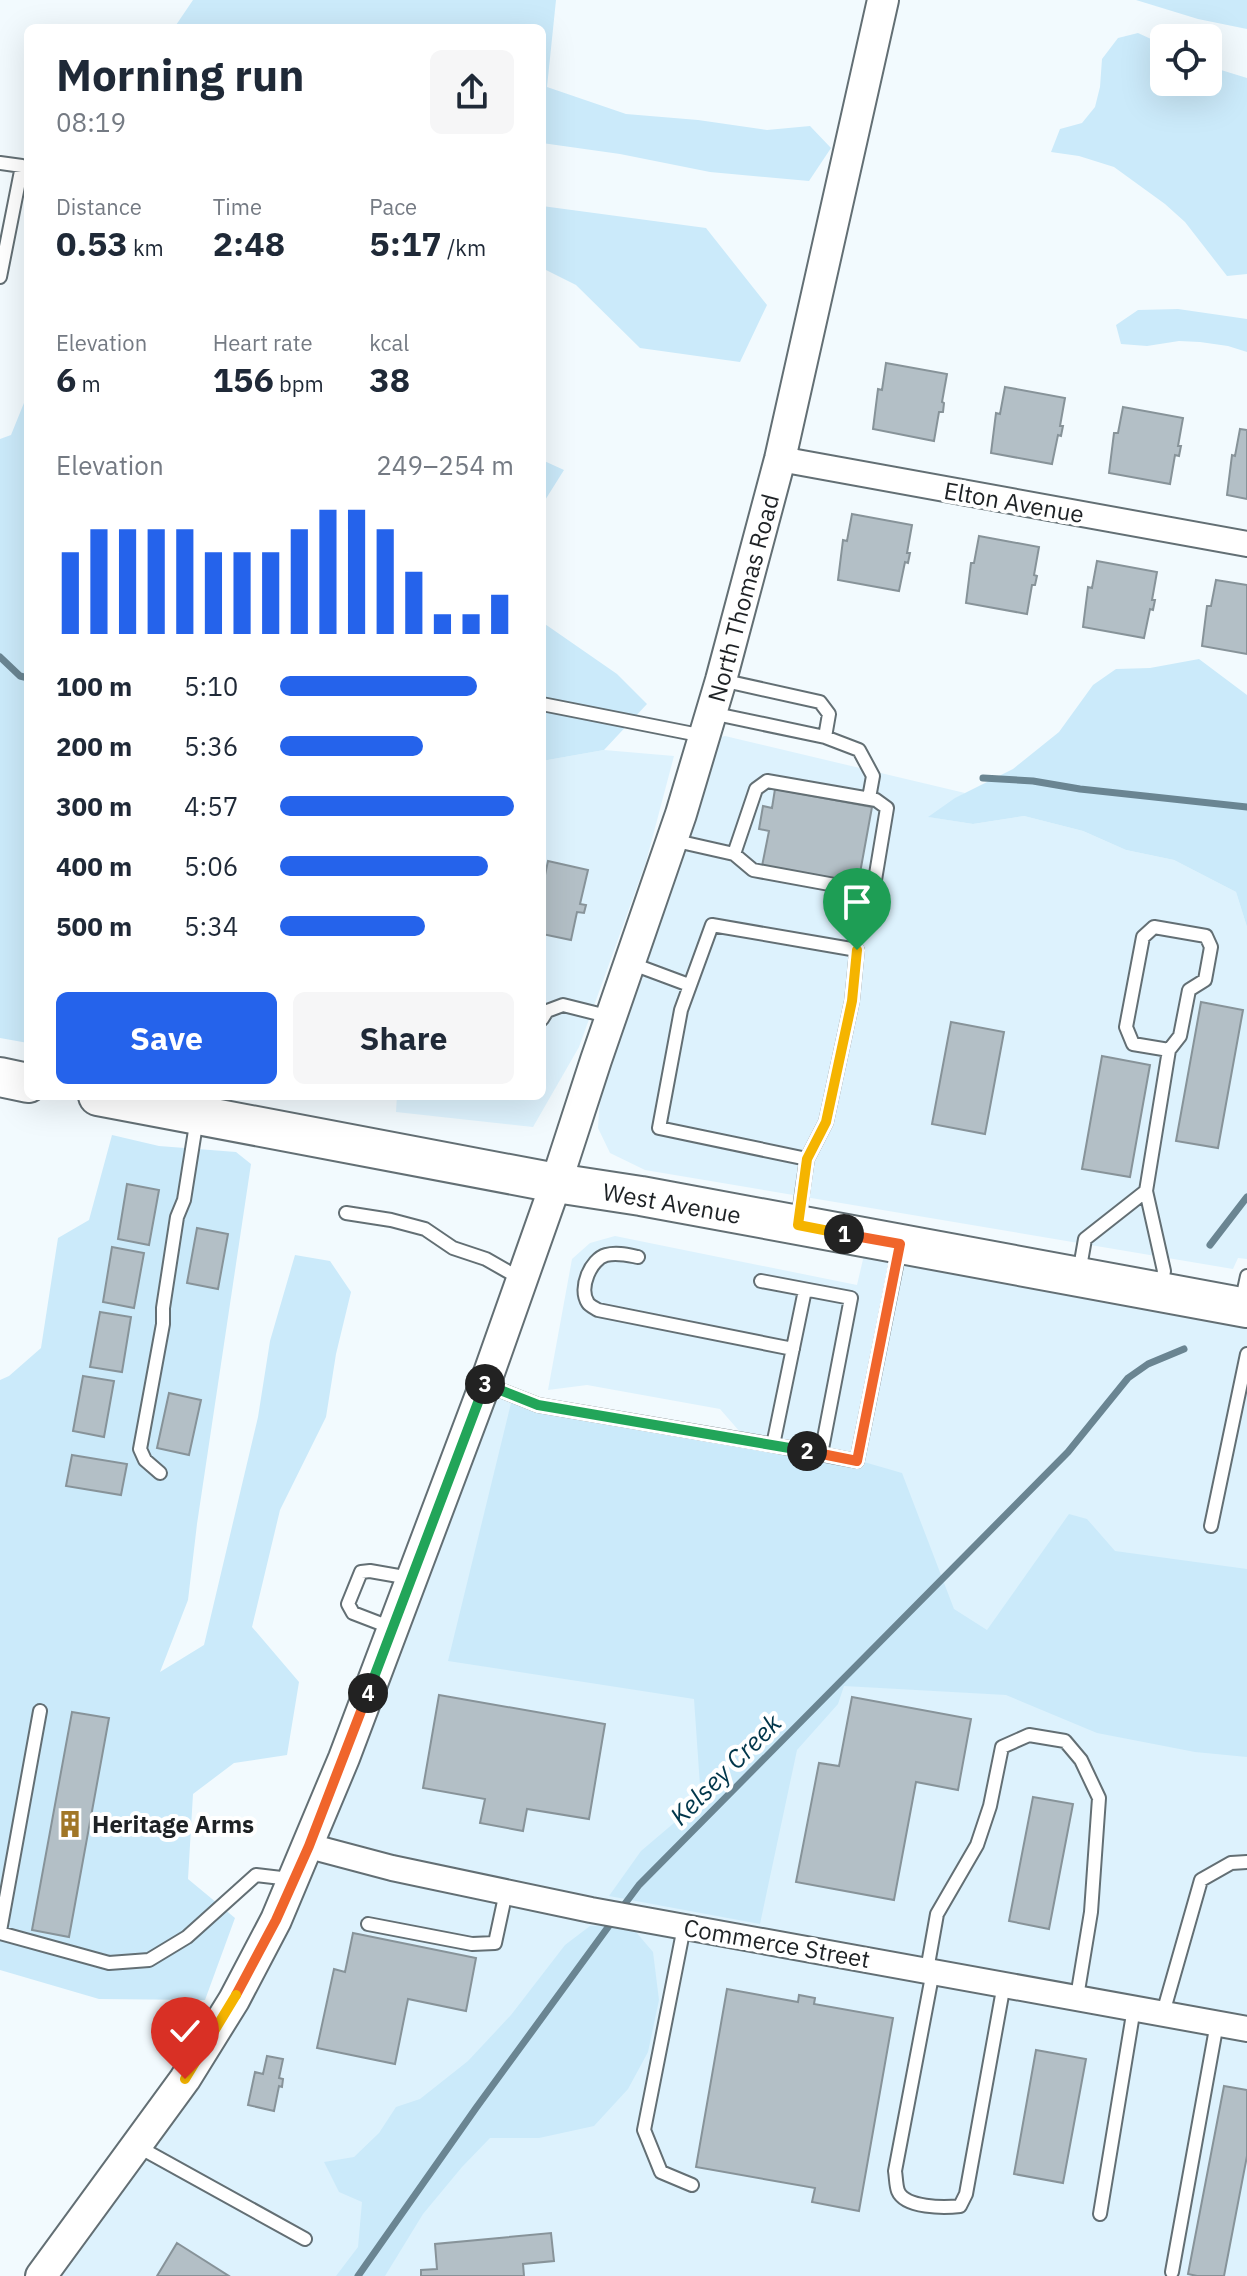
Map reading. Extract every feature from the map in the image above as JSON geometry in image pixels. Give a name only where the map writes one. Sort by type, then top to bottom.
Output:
[{"type":"main road","points":[[0,1077],[24,1082]]},
{"type":"main road","name":"West Avenue","points":[[119,1100],[1160,1292],[1245,1297]]},
{"type":"street","name":"North Thomas Road","points":[[41,2276],[185,2079],[234,2000],[276,1920],[344,1758],[485,1384],[672,840],[721,680],[780,459],[883,0]]},
{"type":"street","name":"Elton Avenue","points":[[780,459],[1247,544]]},
{"type":"street","name":"Commerce Street","points":[[309,1846],[392,1868],[591,1910],[1247,2029]]},
{"type":"lane","points":[[0,163],[22,166],[0,277]]},
{"type":"lane","points":[[721,680],[820,702],[829,714],[825,737]]},
{"type":"lane","points":[[546,705],[825,737],[859,750],[873,776],[869,798]]},
{"type":"lane","points":[[672,840],[734,854],[753,870],[862,890],[875,880],[887,808],[869,798],[767,781],[756,789],[734,854]]},
{"type":"lane","points":[[798,1225],[807,1159],[826,1122],[852,1001],[857,950],[712,925],[681,1010],[659,1128],[807,1159]]},
{"type":"lane","points":[[1160,1292],[1164,1271],[1146,1191],[1169,1050],[1180,1036],[1189,990],[1205,980],[1211,947],[1206,936],[1154,927],[1143,937],[1126,1027],[1133,1044],[1169,1050]]},
{"type":"lane","points":[[630,963],[689,985]]},
{"type":"lane","points":[[546,1013],[563,1005],[611,1017]]},
{"type":"lane","points":[[160,1473],[145,1460],[140,1449],[163,1324],[177,1217],[184,1200],[197,1115]]},
{"type":"lane","points":[[1078,1277],[1085,1239],[1146,1191]]},
{"type":"lane","points":[[346,1213],[425,1229],[453,1248],[486,1259],[521,1279]]},
{"type":"lane","points":[[485,1384],[538,1405],[857,1461],[900,1244]]},
{"type":"lane","points":[[638,1257],[620,1253],[606,1255],[593,1262],[585,1292],[588,1302],[598,1310],[793,1349]]},
{"type":"lane","points":[[761,1281],[851,1298],[821,1454]]},
{"type":"lane","points":[[773,1445],[805,1290]]},
{"type":"lane","points":[[1211,1526],[1243,1390],[1247,1354]]},
{"type":"lane","points":[[392,1628],[353,1613],[348,1604],[361,1572],[410,1578]]},
{"type":"lane","points":[[40,1711],[0,1932],[109,1963],[149,1960],[187,1937],[256,1875],[294,1880]]},
{"type":"lane","points":[[1004,1984],[966,2194],[960,2206],[945,2208],[908,2202],[899,2193],[895,2171],[937,1914],[977,1845],[990,1806],[1002,1747],[1029,1735],[1065,1741],[1081,1760],[1099,1798],[1091,1912],[1077,1997]]},
{"type":"lane","points":[[1163,2013],[1201,1880],[1231,1863],[1247,1862]]},
{"type":"lane","points":[[368,1924],[472,1944],[495,1943],[506,1892]]},
{"type":"lane","points":[[684,1927],[644,2130],[661,2172],[692,2185]]},
{"type":"lane","points":[[1100,2214],[1134,2008]]},
{"type":"lane","points":[[1172,2272],[1217,2023]]},
{"type":"lane","points":[[137,2146],[305,2239]]},
{"type":"shaded area","points":[[193,0],[556,0],[547,87],[626,114],[767,130],[810,126],[831,148],[809,181],[710,172],[546,144],[546,24],[177,24]]},
{"type":"shaded area","points":[[1136,0],[1247,0],[1247,29],[1198,19]]},
{"type":"shaded area","points":[[1138,33],[1150,39],[1150,96],[1222,96],[1222,70],[1247,78],[1247,274],[1227,276],[1185,222],[1114,167],[1079,156],[1051,152],[1060,129],[1082,123],[1095,107],[1102,59],[1118,38]]},
{"type":"shaded area","points":[[546,207],[706,228],[767,305],[740,362],[640,348],[576,285],[546,270]]},
{"type":"shaded area","points":[[1178,309],[1247,319],[1247,352],[1200,342],[1179,341],[1147,346],[1121,344],[1116,325],[1138,310]]},
{"type":"shaded area","points":[[24,403],[24,1042],[0,1038],[0,439],[11,435]]},
{"type":"shaded area","points":[[546,462],[564,470],[546,499]]},
{"type":"shaded area","points":[[546,625],[617,674],[647,704],[604,750],[546,760]]},
{"type":"shaded area","points":[[1199,659],[1247,695],[1247,927],[1236,892],[1174,860],[1126,850],[1083,831],[1024,816],[973,824],[928,817],[955,798],[1013,769],[1059,732],[1093,685],[1116,669],[1150,668]]},
{"type":"shaded area","points":[[725,736],[965,793],[929,817],[973,824],[1024,816],[1083,831],[1126,850],[1174,860],[1236,892],[1247,927],[1247,1259],[1238,1258],[1233,1269],[645,1170],[610,1153],[598,1128],[601,1081],[716,738]]},
{"type":"shaded area","points":[[604,750],[674,756],[646,862],[579,1047],[533,1127],[396,1112],[397,1100],[546,1100],[546,760]]},
{"type":"shaded area","points":[[112,1135],[159,1146],[236,1152],[251,1164],[188,1600],[160,1672],[204,1645],[258,1417],[270,1341],[295,1255],[330,1261],[351,1292],[336,1354],[326,1417],[280,1510],[252,1627],[299,1682],[287,1755],[234,1763],[193,1794],[188,1879],[235,1918],[205,2000],[99,1999],[0,1970],[0,1380],[41,1348],[58,1238],[89,1220]]},
{"type":"shaded area","points":[[615,1236],[857,1285],[868,1238],[1247,1308],[1247,2276],[41,2276],[234,2000],[485,1384],[539,1405],[747,1440],[720,1409],[587,1385],[548,1390],[572,1259],[590,1243]]},
{"type":"shaded area","points":[[513,1395],[857,1460],[902,1473],[954,1609],[987,1630],[1069,1514],[1087,1519],[1115,1551],[1247,1569],[1247,1757],[1195,1752],[1097,1733],[1006,1695],[844,1686],[838,1704],[797,1750],[760,1924],[609,1896],[641,1851],[701,1800],[694,1699],[448,1661]]},
{"type":"shaded area","points":[[630,1925],[653,1952],[659,2000],[648,2052],[628,2089],[594,2126],[539,2138],[490,2138],[423,2214],[385,2276],[336,2276],[358,2247],[362,2202],[339,2192],[324,2162],[354,2157],[379,2133],[396,2107],[420,2099],[468,2061],[511,2015],[565,1945],[590,1926]]},
{"type":"building","points":[[886,363],[947,374],[943,412],[939,412],[934,441],[873,429],[878,389],[882,390]]},
{"type":"building","points":[[1005,387],[1065,398],[1060,426],[1063,426],[1052,464],[991,453],[996,413],[1000,414]]},
{"type":"building","points":[[1123,407],[1183,418],[1178,446],[1181,446],[1179,456],[1175,455],[1170,484],[1109,473],[1114,433],[1118,433]]},
{"type":"building","points":[[1240,429],[1247,430],[1247,499],[1227,495],[1232,455],[1235,456]]},
{"type":"building","points":[[852,514],[912,525],[907,553],[910,553],[899,591],[838,580],[843,540],[847,541]]},
{"type":"building","points":[[979,536],[1039,547],[1034,575],[1037,576],[1035,585],[1032,585],[1027,614],[966,603],[971,563],[974,563]]},
{"type":"building","points":[[1097,561],[1157,572],[1152,600],[1155,600],[1144,638],[1083,627],[1088,587],[1092,588]]},
{"type":"building","points":[[1216,580],[1247,585],[1247,654],[1202,646],[1207,606],[1211,606]]},
{"type":"building","points":[[775,789],[872,807],[858,884],[762,866],[769,831],[759,829],[763,806],[772,808]]},
{"type":"building","points":[[548,861],[588,870],[580,904],[586,905],[584,913],[577,912],[571,940],[546,935]]},
{"type":"building","points":[[1201,1002],[1243,1010],[1218,1148],[1176,1141]]},
{"type":"building","points":[[951,1022],[1004,1032],[985,1134],[932,1124]]},
{"type":"building","points":[[1102,1056],[1150,1065],[1130,1177],[1082,1169]]},
{"type":"building","points":[[127,1184],[159,1190],[149,1245],[118,1239]]},
{"type":"building","points":[[197,1228],[228,1234],[218,1289],[187,1283]]},
{"type":"building","points":[[112,1247],[144,1253],[134,1308],[103,1302]]},
{"type":"building","points":[[100,1312],[131,1317],[122,1372],[90,1367]]},
{"type":"building","points":[[83,1376],[114,1381],[104,1437],[73,1431]]},
{"type":"building","points":[[169,1393],[201,1400],[189,1455],[157,1448]]},
{"type":"building","points":[[72,1455],[127,1464],[121,1495],[66,1486]]},
{"type":"building","points":[[439,1695],[605,1724],[589,1819],[527,1809],[523,1831],[480,1823],[485,1799],[423,1788]]},
{"type":"building","points":[[852,1697],[971,1719],[958,1790],[916,1782],[894,1900],[796,1882],[819,1763],[839,1766]]},
{"type":"building","name":"Heritage Arms","points":[[72,1712],[109,1718],[69,1937],[32,1930]]},
{"type":"building","points":[[1033,1797],[1073,1804],[1049,1929],[1009,1921]]},
{"type":"building","points":[[353,1933],[476,1958],[466,2011],[408,1999],[395,2064],[317,2048],[334,1969],[345,1972]]},
{"type":"building","points":[[727,1989],[798,2002],[799,1995],[815,1998],[814,2004],[893,2018],[859,2211],[812,2202],[815,2188],[696,2167]]},
{"type":"building","points":[[1036,2050],[1086,2059],[1063,2183],[1014,2174]]},
{"type":"building","points":[[267,2056],[283,2059],[279,2078],[283,2079],[282,2087],[279,2086],[274,2111],[248,2105],[255,2072],[263,2074]]},
{"type":"building","points":[[1224,2086],[1247,2090],[1247,2156],[1224,2276],[1197,2276],[1188,2274]]},
{"type":"building","points":[[551,2233],[554,2261],[523,2264],[524,2276],[421,2276],[421,2270],[437,2269],[435,2244]]},
{"type":"building","points":[[177,2243],[229,2276],[157,2276]]},
{"type":"waterway","points":[[0,657],[24,677]]},
{"type":"waterway","points":[[983,778],[1033,781],[1247,807]]},
{"type":"waterway","name":"Kelsey Creek","points":[[1210,1245],[1247,1197]]},
{"type":"waterway","name":"Kelsey Creek","points":[[621,1909],[639,1885],[1068,1452],[1128,1378],[1148,1364],[1184,1349]]},
{"type":"waterway","name":"Kelsey Creek","points":[[358,2276],[614,1919]]},
{"type":"place","name":"Heritage Arms","points":[[70,1824]]},
{"type":"route","points":[[185,2079],[234,2000],[276,1920],[309,1846],[485,1384],[538,1405],[857,1461],[900,1244],[798,1225],[807,1159],[826,1122],[852,1001],[857,950]]}]
